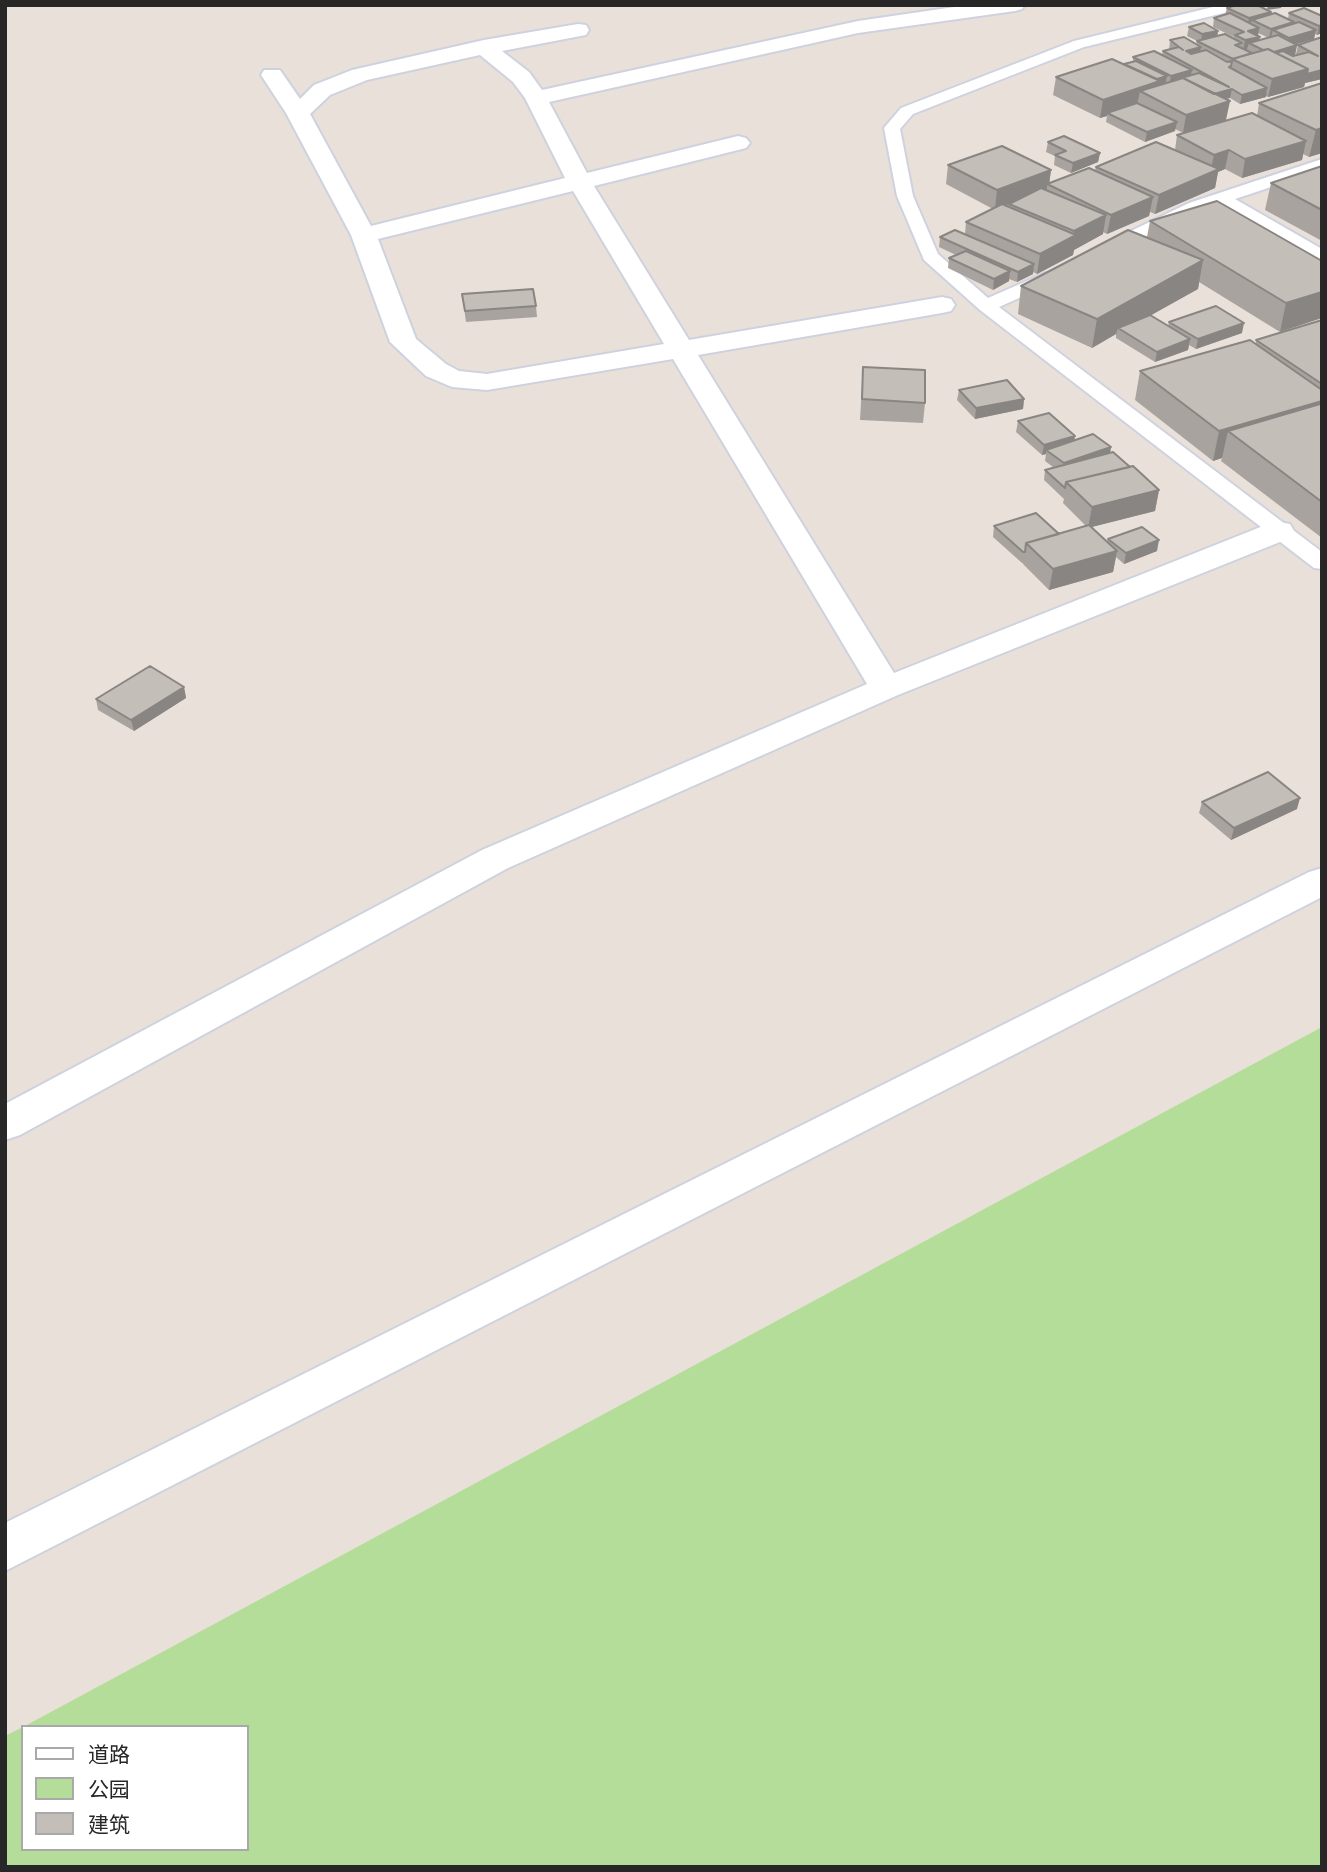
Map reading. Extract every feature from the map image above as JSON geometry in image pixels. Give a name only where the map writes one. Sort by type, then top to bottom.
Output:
[{"type":"street","points":[[536,98],[858,27],[1015,5]]},
{"type":"street","points":[[298,113],[322,90],[360,75],[484,47],[578,30]]},
{"type":"street","points":[[484,47],[520,77],[536,98],[580,183],[886,688]]},
{"type":"street","points":[[272,75],[298,113],[364,235],[404,342],[436,370],[452,379],[487,382],[942,305]]},
{"type":"street","points":[[364,235],[738,143]]},
{"type":"street","points":[[5,1124],[495,859],[886,688],[1279,531]]},
{"type":"street","points":[[5,1548],[1322,881]]},
{"type":"lane","points":[[1223,9],[1079,44],[907,111],[892,128],[905,196],[930,256],[986,306],[1322,563]]},
{"type":"lane","points":[[1087,259],[1195,207],[1322,164]]},
{"type":"lane","points":[[1221,198],[1322,256]]},
{"type":"lane","points":[[986,306],[1018,294],[1064,271]]},
{"type":"green space","points":[[1322,1027],[1322,1867],[5,1867],[5,1736],[21,1728],[21,1851],[248,1851],[248,1725],[27,1725]]},
{"type":"building","points":[[1257,5],[1271,12],[1249,18],[1227,8]]},
{"type":"building","points":[[1304,8],[1322,16],[1322,25],[1289,13]]},
{"type":"building","points":[[1230,13],[1259,28],[1248,31],[1260,37],[1245,40],[1235,35],[1244,32],[1214,18]]},
{"type":"building","points":[[1275,13],[1294,22],[1271,29],[1252,20]]},
{"type":"building","points":[[1299,22],[1316,30],[1289,38],[1273,30]]},
{"type":"building","points":[[1204,23],[1218,31],[1202,34],[1189,27]]},
{"type":"building","points":[[1225,34],[1242,43],[1235,45],[1252,53],[1233,59],[1197,41]]},
{"type":"building","points":[[1278,35],[1297,45],[1274,52],[1249,43]]},
{"type":"building","points":[[1184,37],[1201,47],[1186,51],[1191,54],[1206,50],[1227,62],[1232,61],[1229,67],[1267,88],[1242,95],[1232,89],[1214,94],[1181,78],[1199,73],[1229,87],[1163,51],[1179,47],[1183,50],[1170,40]]},
{"type":"building","points":[[1322,37],[1322,70],[1307,74],[1308,69],[1276,53],[1283,51],[1293,56],[1309,52],[1318,56],[1298,45]]},
{"type":"building","points":[[1268,49],[1308,69],[1272,79],[1232,59]]},
{"type":"building","points":[[1154,51],[1192,70],[1171,76],[1133,57]]},
{"type":"building","points":[[1112,59],[1160,81],[1103,100],[1056,77]]},
{"type":"building","points":[[1136,61],[1167,76],[1157,79],[1124,64]]},
{"type":"building","points":[[1183,78],[1230,101],[1186,115],[1140,91]]},
{"type":"building","points":[[1322,83],[1322,128],[1316,130],[1259,103]]},
{"type":"building","points":[[1137,103],[1177,122],[1147,132],[1107,113]]},
{"type":"building","points":[[1252,113],[1306,141],[1245,159],[1229,150],[1214,155],[1177,135]]},
{"type":"building","points":[[1064,136],[1100,153],[1073,163],[1055,155],[1066,151],[1048,142]]},
{"type":"building","points":[[1156,142],[1219,169],[1159,195],[1096,167]]},
{"type":"building","points":[[1002,146],[1051,170],[997,190],[948,165]]},
{"type":"building","points":[[1322,166],[1322,210],[1271,183]]},
{"type":"building","points":[[1089,168],[1153,197],[1111,215],[1047,184]]},
{"type":"building","points":[[1041,188],[1106,215],[1074,231],[1009,204]]},
{"type":"building","points":[[1217,201],[1322,261],[1322,292],[1286,303],[1150,221]]},
{"type":"building","points":[[1002,204],[1076,235],[1040,254],[966,222]]},
{"type":"building","points":[[955,230],[1034,264],[1018,272],[940,237]]},
{"type":"building","points":[[1128,230],[1203,260],[1097,319],[1021,286]]},
{"type":"building","points":[[966,251],[1010,271],[994,279],[949,258]]},
{"type":"building","points":[[533,289],[536,306],[465,311],[462,294]]},
{"type":"building","points":[[1216,306],[1244,323],[1198,339],[1169,322]]},
{"type":"building","points":[[1150,315],[1190,339],[1157,352],[1118,328]]},
{"type":"building","points":[[1322,320],[1322,384],[1256,340]]},
{"type":"building","points":[[1250,340],[1322,390],[1322,401],[1219,431],[1140,371]]},
{"type":"building","points":[[863,367],[925,370],[925,403],[862,399]]},
{"type":"building","points":[[1007,380],[1024,399],[976,408],[959,390]]},
{"type":"building","points":[[1322,405],[1322,502],[1228,431]]},
{"type":"building","points":[[1049,413],[1075,436],[1044,445],[1018,421]]},
{"type":"building","points":[[1093,434],[1111,447],[1064,463],[1046,450]]},
{"type":"building","points":[[1113,452],[1130,467],[1066,482],[1065,488],[1045,470]]},
{"type":"building","points":[[1133,466],[1159,490],[1092,507],[1066,482]]},
{"type":"building","points":[[1036,513],[1059,534],[1026,543],[1025,552],[994,526]]},
{"type":"building","points":[[1089,525],[1117,551],[1053,569],[1026,543]]},
{"type":"building","points":[[1142,527],[1159,540],[1126,553],[1108,539]]},
{"type":"building","points":[[150,666],[184,687],[131,720],[96,699]]},
{"type":"building","points":[[1268,772],[1300,798],[1234,828],[1202,802]]}]
